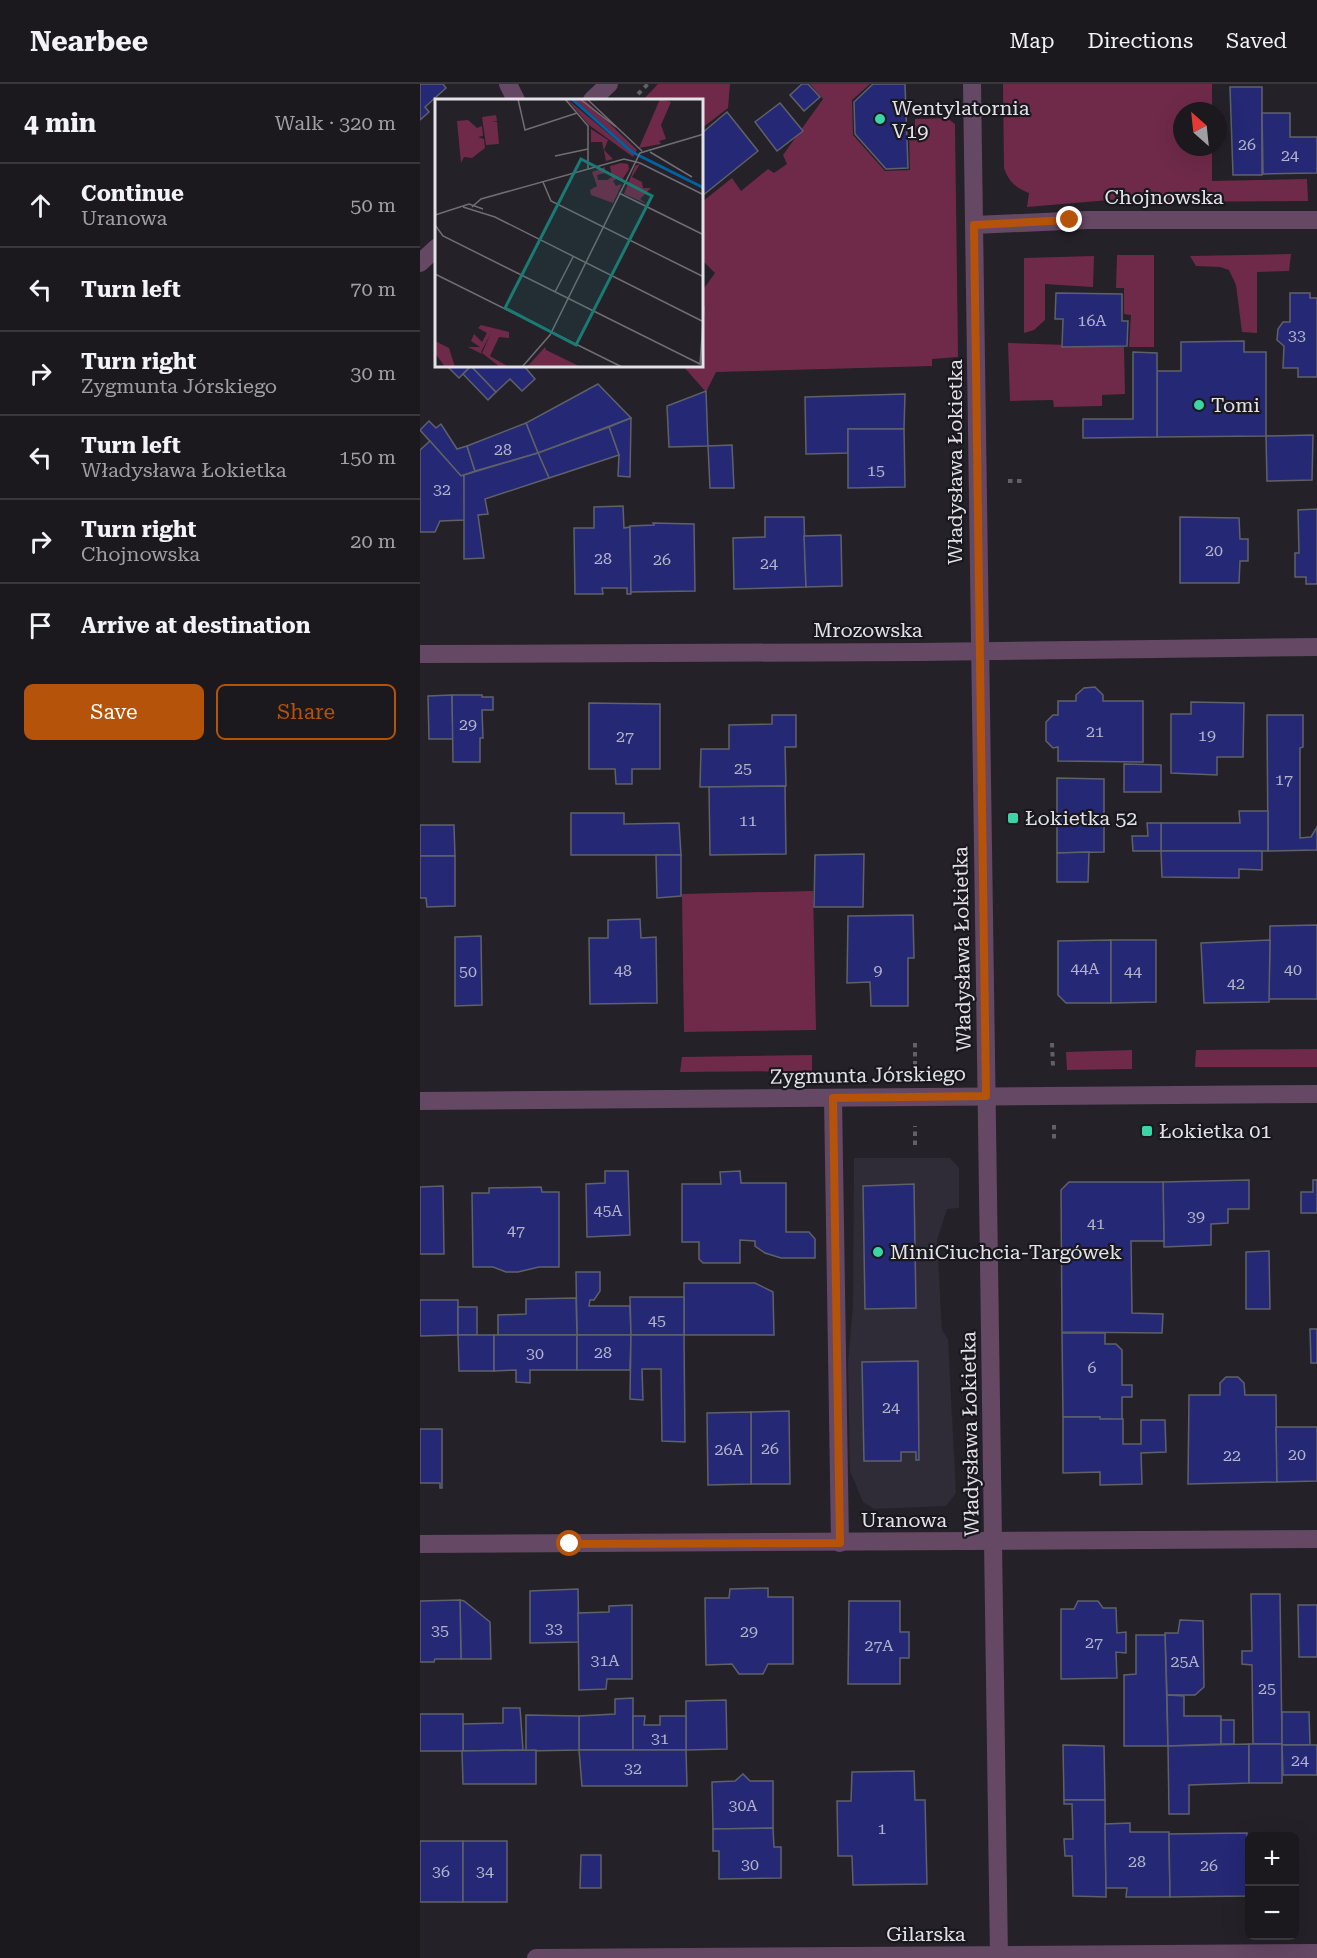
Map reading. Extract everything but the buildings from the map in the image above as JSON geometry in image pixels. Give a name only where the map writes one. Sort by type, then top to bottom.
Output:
[{"type":"street","points":[[508,84],[516,99]]},
{"type":"street","points":[[593,99],[609,84]]},
{"type":"street","name":"Władysława Łokietka","points":[[972,84],[999,1957]]},
{"type":"street","name":"Chojnowska","points":[[974,225],[1087,220],[1317,220]]},
{"type":"street","points":[[420,263],[435,249]]},
{"type":"street","name":"Mrozowska","points":[[420,654],[1317,647]]},
{"type":"street","name":"Zygmunta Jórskiego","points":[[420,1101],[1317,1094]]},
{"type":"street","points":[[833,1098],[840,1543]]},
{"type":"street","name":"Uranowa","points":[[420,1544],[1317,1539]]},
{"type":"street","name":"Gilarska","points":[[536,1958],[999,1957],[1317,1953]]},
{"type":"path","points":[[1005,481],[1023,481]]},
{"type":"path","points":[[915,1043],[915,1071]]},
{"type":"path","points":[[1052,1043],[1053,1070]]},
{"type":"path","points":[[1054,1119],[1054,1142]]},
{"type":"path","points":[[915,1123],[915,1145]]},
{"type":"shaded area","points":[[658,84],[730,84],[728,108],[704,126],[704,99],[644,99]]},
{"type":"shaded area","points":[[810,84],[870,84],[852,100],[853,135],[885,171],[910,170],[909,135],[915,134],[915,119],[947,118],[955,124],[958,357],[932,359],[932,366],[716,372],[706,392],[685,368],[704,368],[704,288],[715,273],[704,262],[704,200],[732,178],[741,191],[768,169],[774,173],[787,164],[783,155],[823,99]]},
{"type":"shaded area","points":[[1003,84],[1212,84],[1212,102],[1173,102],[1173,156],[1212,156],[1212,181],[1307,179],[1308,201],[1145,202],[1145,197],[1027,207],[1029,193],[1014,184],[1004,168]]},
{"type":"shaded area","points":[[1291,254],[1289,271],[1257,272],[1257,333],[1242,332],[1236,285],[1229,270],[1220,267],[1196,266],[1190,256]]},
{"type":"shaded area","points":[[1117,255],[1154,255],[1154,347],[1129,347],[1131,315],[1124,314],[1124,288],[1116,288]]},
{"type":"shaded area","points":[[1094,256],[1093,287],[1045,284],[1045,320],[1034,330],[1024,333],[1024,258]]},
{"type":"shaded area","points":[[1008,343],[1124,347],[1125,394],[1102,395],[1102,406],[1054,407],[1053,400],[1010,401]]},
{"type":"shaded area","points":[[813,891],[816,1030],[684,1032],[682,894]]},
{"type":"shaded area","points":[[1317,1049],[1317,1067],[1195,1067],[1196,1050]]},
{"type":"shaded area","points":[[1132,1050],[1132,1069],[1067,1070],[1066,1052]]},
{"type":"shaded area","points":[[812,1055],[812,1071],[680,1072],[682,1057]]},
{"type":"shaded area","points":[[854,1158],[950,1158],[959,1168],[959,1208],[947,1209],[937,1240],[942,1330],[948,1339],[956,1493],[946,1506],[874,1509],[863,1502],[850,1471],[848,1363],[853,1305]]},
{"type":"place","name":"Wentylatornia V19","points":[[880,119]]},
{"type":"place","name":"Tomi","points":[[1199,405]]},
{"type":"place","name":"Łokietka 52","points":[[1013,818]]},
{"type":"place","name":"Łokietka 01","points":[[1147,1131]]},
{"type":"place","name":"MiniCiuchcia-Targówek","points":[[878,1252]]},
{"type":"route","points":[[570,1544],[840,1543],[833,1098],[986,1096],[974,225],[1070,220]]}]
